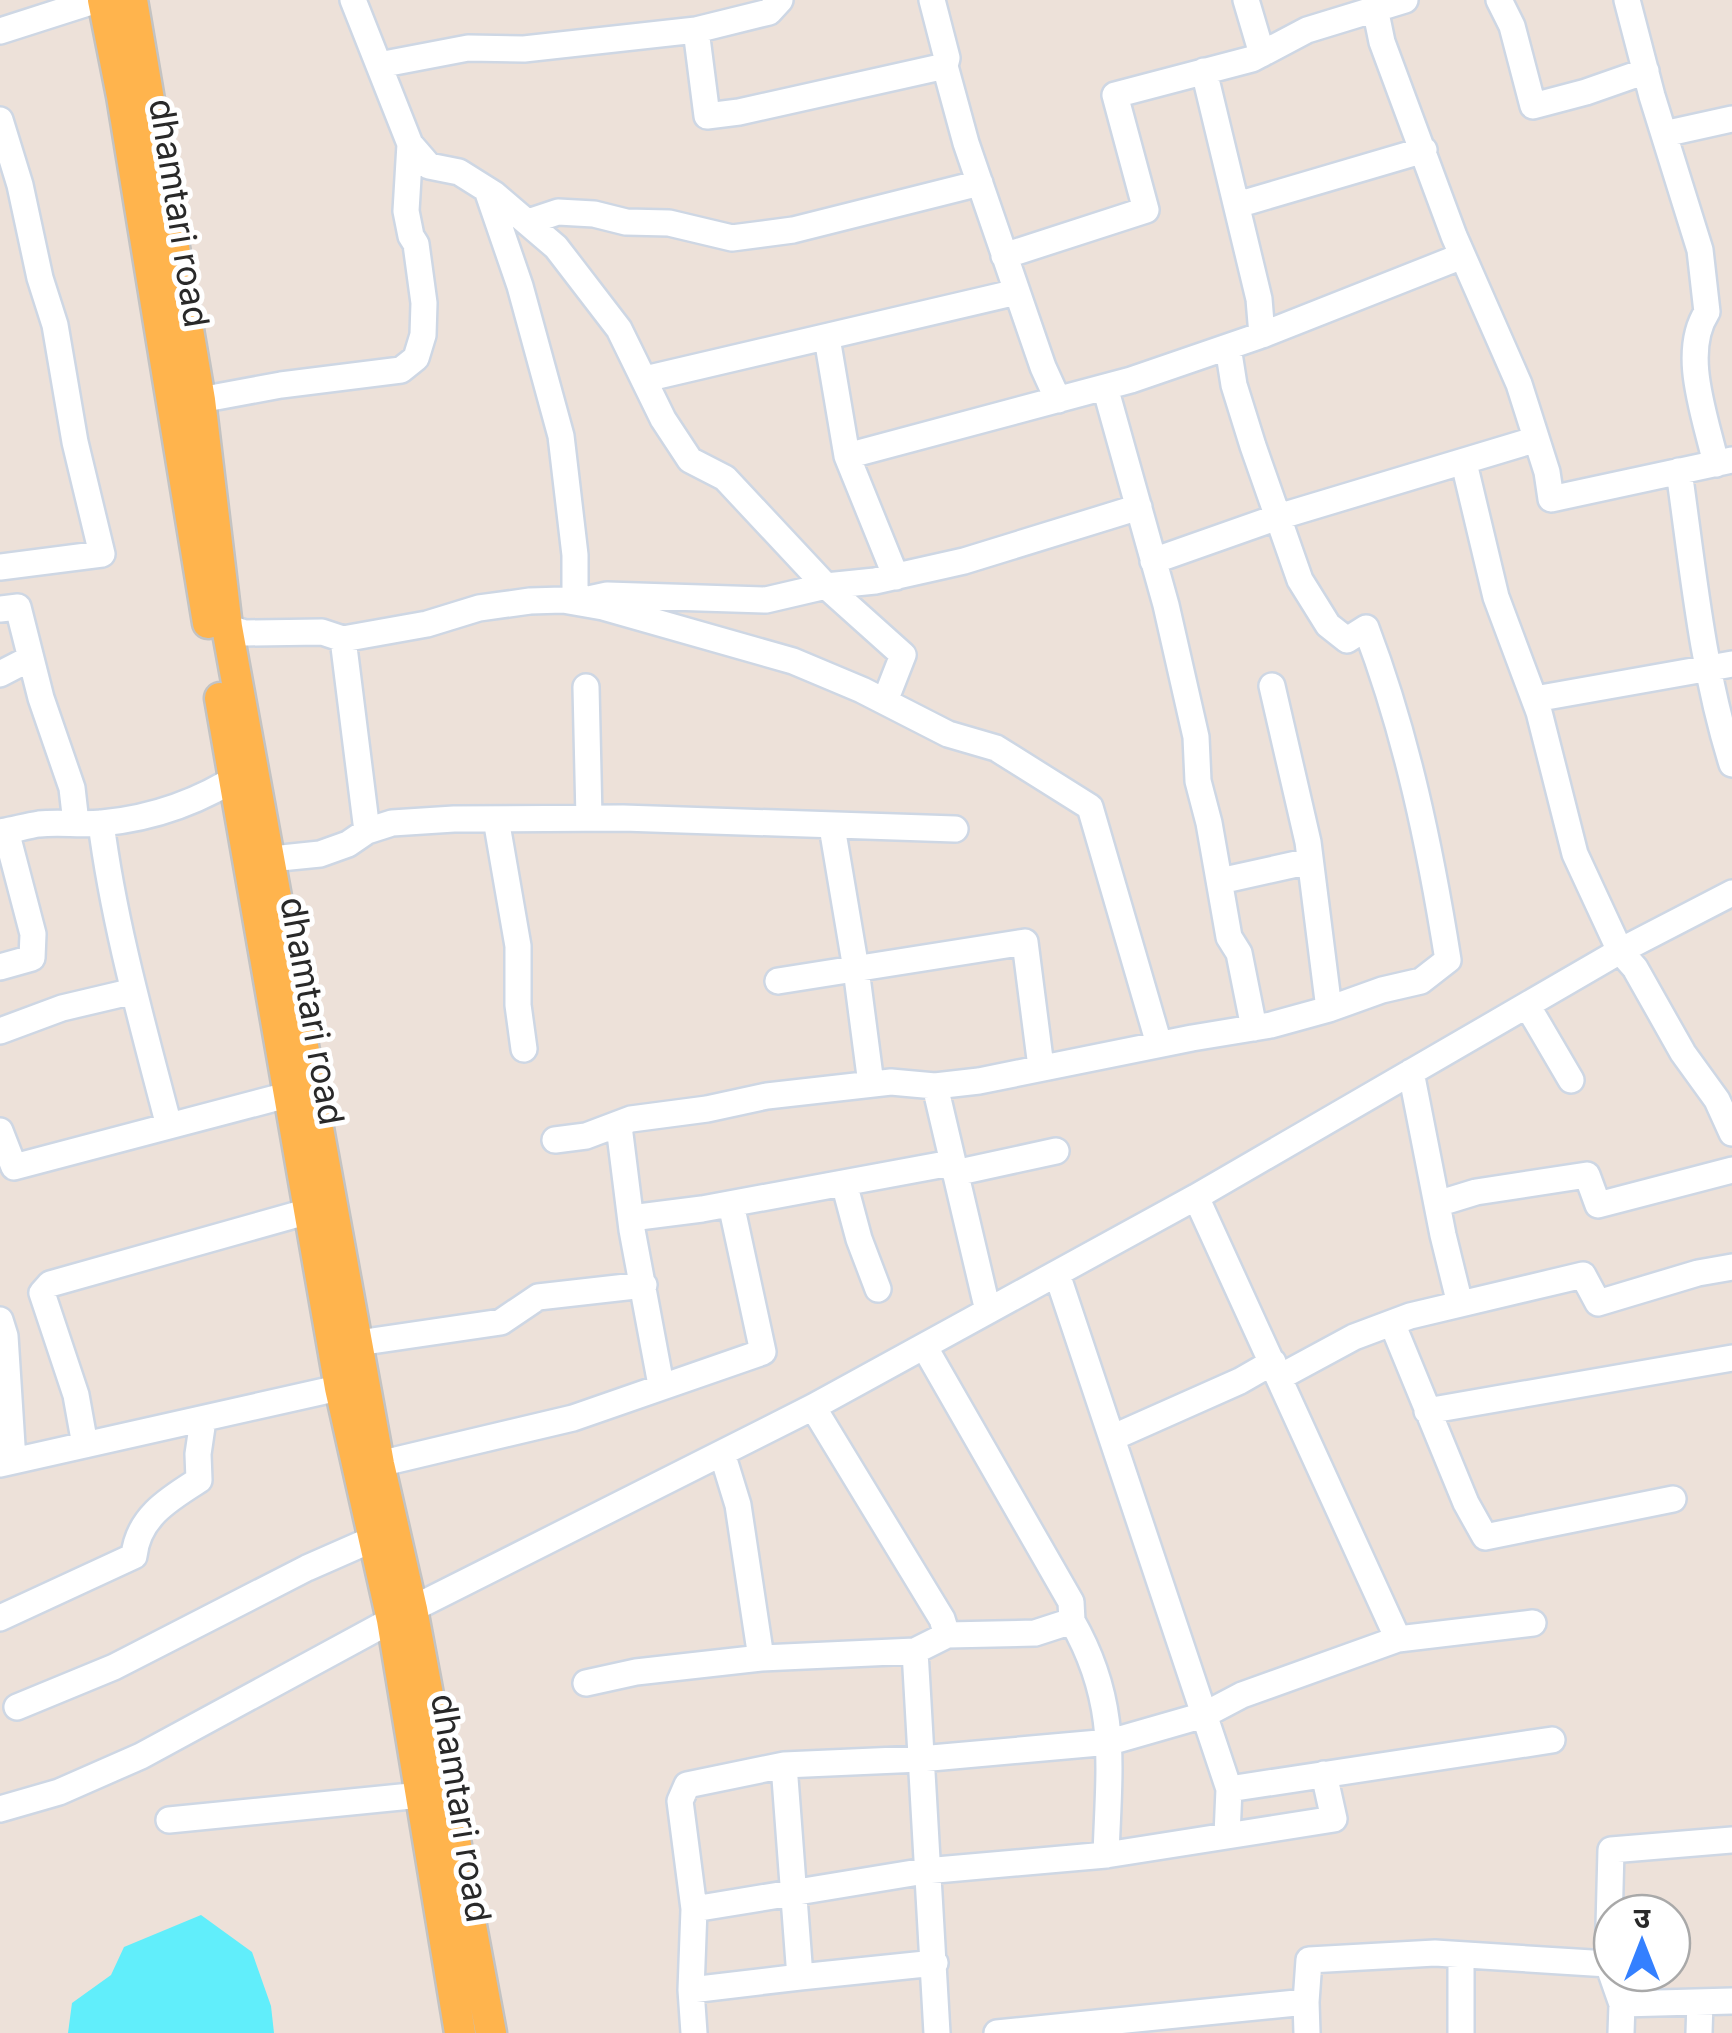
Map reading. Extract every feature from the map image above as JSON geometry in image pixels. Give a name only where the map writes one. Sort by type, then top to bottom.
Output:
[{"type":"main road","name":"dhamtari road","points":[[100,0],[122,96],[243,773]]},
{"type":"main road","points":[[132,0],[200,400],[243,773],[320,1208],[358,1343],[352,1384],[380,1464],[402,1615],[490,2033]]},
{"type":"main road","name":"dhamtari road","points":[[320,1208],[352,1384],[374,1538],[402,1615],[421,1795],[460,2033]]},
{"type":"street","points":[[0,31],[100,0]]},
{"type":"street","points":[[353,0],[410,144],[429,166],[459,172],[487,190],[556,248],[618,329],[663,419],[690,460],[725,478],[826,586],[903,656],[884,701]]},
{"type":"street","points":[[380,65],[468,48],[524,49],[696,30],[769,12],[780,0]]},
{"type":"street","points":[[932,0],[947,58],[945,66],[980,183],[1058,400]]},
{"type":"street","points":[[1246,0],[1262,54]]},
{"type":"street","points":[[1004,256],[1146,210],[1115,95],[1262,54],[1307,30],[1406,0]]},
{"type":"street","points":[[1499,0],[1512,26],[1533,106],[1646,71]]},
{"type":"street","points":[[1375,8],[1382,42],[1462,256],[1518,384],[1547,472],[1551,499],[1724,462],[1693,354],[1696,328],[1707,312],[1700,250],[1626,0]]},
{"type":"street","points":[[696,30],[707,116],[945,66]]},
{"type":"street","points":[[1204,71],[1259,299],[1262,335]]},
{"type":"street","points":[[1664,134],[1732,119]]},
{"type":"street","points":[[0,120],[55,325],[75,442],[102,554],[0,567]]},
{"type":"street","points":[[200,400],[402,370],[416,358],[423,335],[424,303],[416,244],[406,211],[410,144]]},
{"type":"street","points":[[1237,204],[1424,150]]},
{"type":"street","points":[[528,222],[558,212],[594,214],[626,222],[669,222],[732,238],[792,230],[980,183]]},
{"type":"street","points":[[487,190],[520,286],[561,436],[575,555],[576,602]]},
{"type":"street","points":[[847,456],[1105,387],[1262,335],[1462,256]]},
{"type":"street","points":[[645,379],[1017,292]]},
{"type":"street","points":[[826,338],[847,456],[896,577]]},
{"type":"street","points":[[555,1140],[662,1113],[871,1084],[935,1086],[979,1081],[1254,1028],[1421,981],[1448,960],[1430,852],[1388,688],[1366,628],[1348,640],[1328,624],[1300,580],[1234,385],[1228,346]]},
{"type":"street","points":[[1105,387],[1166,605],[1196,737],[1198,781],[1228,937],[1239,954],[1254,1028]]},
{"type":"street","points":[[1153,561],[1278,517],[1534,440]]},
{"type":"street","points":[[1464,463],[1496,597],[1535,700],[1575,854],[1620,951],[1635,968],[1683,1053],[1724,1098],[1732,1133]]},
{"type":"street","points":[[1679,471],[1706,668],[1732,764]]},
{"type":"street","points":[[576,602],[607,595],[766,600],[964,561],[1139,507]]},
{"type":"street","points":[[228,627],[245,633],[322,632],[344,639],[428,624],[479,608],[530,601],[576,602],[793,661],[948,734],[996,748],[1090,807],[1159,1044]]},
{"type":"street","points":[[0,609],[18,606],[30,659],[72,788],[108,872],[169,1126]]},
{"type":"street","points":[[344,639],[367,831]]},
{"type":"street","points":[[0,674],[30,659]]},
{"type":"street","points":[[1535,700],[1732,664]]},
{"type":"street","points":[[1272,686],[1310,861],[1329,1009]]},
{"type":"street","points":[[586,687],[589,818]]},
{"type":"street","points":[[0,967],[32,958],[22,881],[3,832],[39,824],[89,823],[182,806],[220,790],[243,773]]},
{"type":"street","points":[[259,860],[320,854],[348,844],[367,831],[392,824],[496,819],[589,818],[955,829]]},
{"type":"street","points":[[496,819],[518,946],[518,1005],[524,1050]]},
{"type":"street","points":[[832,826],[871,1084]]},
{"type":"street","points":[[1220,881],[1310,861]]},
{"type":"street","points":[[0,1809],[60,1792],[142,1756],[402,1615],[813,1407],[1196,1197],[1620,951],[1732,893]]},
{"type":"street","points":[[778,981],[1024,942],[1041,1067]]},
{"type":"street","points":[[0,1031],[62,1008],[134,991]]},
{"type":"street","points":[[1527,1006],[1571,1080]]},
{"type":"street","points":[[1411,1072],[1460,1304]]},
{"type":"street","points":[[935,1086],[988,1311]]},
{"type":"street","points":[[0,1131],[14,1168],[300,1092]]},
{"type":"street","points":[[619,1126],[661,1385]]},
{"type":"street","points":[[631,1218],[1056,1151]]},
{"type":"street","points":[[1437,1204],[1476,1192],[1587,1175],[1598,1206],[1732,1170]]},
{"type":"street","points":[[844,1182],[878,1290]]},
{"type":"street","points":[[1196,1197],[1398,1640]]},
{"type":"street","points":[[380,1464],[573,1418],[763,1352],[731,1204]]},
{"type":"street","points":[[85,1445],[76,1395],[42,1293],[50,1284],[320,1208]]},
{"type":"street","points":[[1114,1437],[1354,1337],[1460,1304],[1584,1275],[1598,1303],[1698,1272],[1732,1267]]},
{"type":"street","points":[[1056,1274],[1114,1437],[1229,1789],[1227,1836]]},
{"type":"street","points":[[358,1343],[501,1322],[538,1297],[644,1285]]},
{"type":"street","points":[[0,1320],[5,1336],[6,1463],[352,1384]]},
{"type":"street","points":[[1392,1323],[1466,1503],[1484,1537],[1673,1499]]},
{"type":"street","points":[[924,1346],[1071,1602],[1072,1621],[1092,1656],[1110,1742],[1106,1855]]},
{"type":"street","points":[[1427,1411],[1732,1358]]},
{"type":"street","points":[[813,1407],[942,1619],[947,1635]]},
{"type":"street","points":[[0,1618],[134,1556],[136,1537],[162,1503],[200,1480],[198,1454],[204,1420]]},
{"type":"street","points":[[722,1453],[738,1505],[761,1658]]},
{"type":"street","points":[[17,1707],[114,1667],[374,1538]]},
{"type":"street","points":[[586,1682],[636,1672],[761,1658],[915,1651],[947,1635],[1035,1634],[1072,1621]]},
{"type":"street","points":[[694,2033],[694,1909],[680,1801],[687,1784],[784,1765],[920,1759],[1110,1742],[1204,1714],[1242,1695],[1398,1640],[1533,1623]]},
{"type":"street","points":[[915,1651],[937,2033]]},
{"type":"street","points":[[1229,1789],[1552,1740]]},
{"type":"street","points":[[784,1765],[800,1977]]},
{"type":"street","points":[[694,1909],[926,1871],[1106,1855],[1334,1819],[1324,1774]]},
{"type":"street","points":[[169,1820],[421,1795]]},
{"type":"street","points":[[1610,1893],[1612,1850],[1732,1840]]},
{"type":"street","points":[[1307,2033],[1309,1960],[1435,1953],[1592,1963]]},
{"type":"street","points":[[1461,1954],[1461,2033]]},
{"type":"street","points":[[692,1990],[935,1964]]},
{"type":"street","points":[[1618,1993],[1622,2004],[1621,2033]]},
{"type":"street","points":[[1622,2004],[1732,2001]]},
{"type":"street","points":[[997,2033],[1306,2002]]},
{"type":"street","points":[[1699,2033],[1700,2002]]},
{"type":"water","points":[[201,1915],[252,1952],[271,2006],[274,2033],[68,2033],[72,2003],[111,1975],[124,1947]]}]
